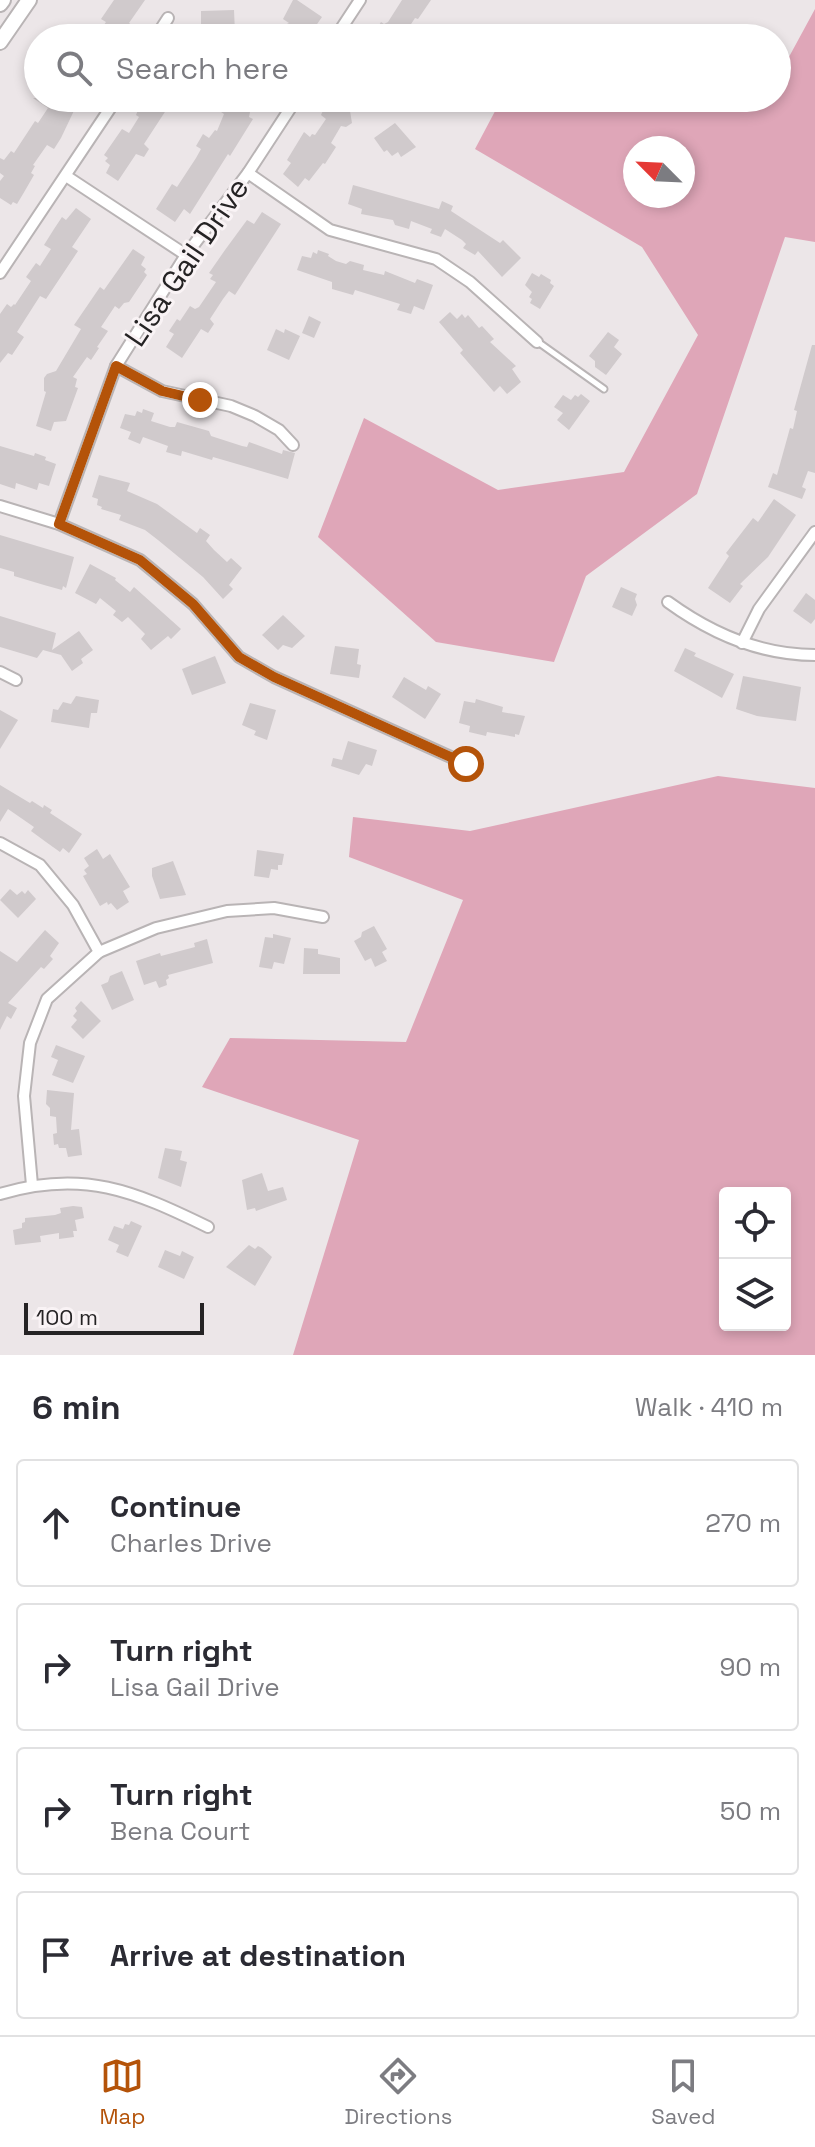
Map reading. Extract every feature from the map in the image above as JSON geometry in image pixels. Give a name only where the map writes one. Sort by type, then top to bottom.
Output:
[{"type":"main road","points":[[0,42],[29,0]]},
{"type":"street","points":[[344,24],[360,0]]},
{"type":"street","points":[[164,24],[168,18]]},
{"type":"street","points":[[0,273],[108,112]]},
{"type":"street","name":"Lisa Gail Drive","points":[[59,524],[116,366],[186,255],[248,173],[288,112]]},
{"type":"street","points":[[248,173],[330,230],[436,259],[470,282],[537,342]]},
{"type":"street","points":[[66,176],[186,255]]},
{"type":"street","points":[[116,366],[162,391],[231,406],[255,416],[279,430],[293,445]]},
{"type":"street","points":[[0,506],[59,524],[140,560],[193,604],[239,657],[274,677],[466,764]]},
{"type":"street","points":[[742,643],[759,609],[815,532]]},
{"type":"street","points":[[668,602],[689,618],[758,649],[815,655]]},
{"type":"street","points":[[0,672],[16,680]]},
{"type":"street","points":[[0,843],[40,865],[73,905],[99,952]]},
{"type":"street","points":[[32,1185],[24,1096],[30,1043],[47,999],[99,952],[156,928],[227,911],[274,908],[323,917]]},
{"type":"street","points":[[0,1194],[32,1185],[80,1182],[125,1192],[162,1205],[208,1227]]},
{"type":"lane","points":[[537,342],[604,389]]},
{"type":"shaded area","points":[[815,9],[815,242],[785,237],[697,494],[586,576],[554,662],[436,642],[318,537],[364,418],[498,490],[624,472],[698,335],[642,247],[475,149],[495,112],[791,112],[791,53]]},
{"type":"shaded area","points":[[718,776],[815,788],[815,1355],[293,1355],[359,1140],[202,1087],[230,1038],[406,1042],[463,900],[349,857],[353,817],[470,831]]},
{"type":"building","points":[[114,0],[145,0],[130,24],[105,24],[101,19]]},
{"type":"building","points":[[293,0],[322,17],[317,24],[287,24],[283,19]]},
{"type":"building","points":[[402,0],[431,0],[411,24],[384,24]]},
{"type":"building","points":[[234,10],[235,24],[201,24],[201,11]]},
{"type":"building","points":[[45,112],[73,112],[54,149],[47,145],[33,165],[31,173],[34,175],[17,204],[13,202],[11,205],[0,198],[0,181],[4,176],[0,173],[0,158],[4,160],[11,151],[14,153],[35,121],[38,123]]},
{"type":"building","points":[[137,112],[165,112],[144,144],[149,149],[144,157],[136,154],[118,181],[106,173],[110,165],[104,155],[122,129],[129,133],[139,117]]},
{"type":"building","points":[[221,112],[250,112],[249,117],[253,119],[190,214],[184,209],[175,222],[156,209],[172,184],[177,187],[196,158],[201,149],[196,146],[203,134],[209,138],[217,131],[224,114]]},
{"type":"building","points":[[322,112],[350,112],[352,123],[341,126],[331,143],[336,147],[325,164],[309,181],[305,178],[298,187],[283,174],[291,163],[287,160],[304,132],[310,137],[315,135],[326,119],[321,115]]},
{"type":"building","points":[[395,123],[416,147],[401,157],[398,152],[392,156],[387,150],[384,152],[374,138]]},
{"type":"building","points":[[353,185],[439,209],[442,201],[453,206],[451,211],[500,243],[503,240],[521,258],[502,277],[478,251],[475,255],[463,248],[466,244],[445,229],[441,237],[430,233],[432,229],[411,221],[409,229],[395,225],[393,220],[361,214],[362,209],[348,204]]},
{"type":"building","points":[[76,208],[91,219],[72,247],[78,251],[46,299],[40,296],[17,332],[24,337],[12,355],[8,353],[0,363],[0,314],[7,304],[11,307],[15,305],[31,281],[26,277],[36,263],[40,266],[51,249],[44,245],[54,229],[62,217],[66,220]]},
{"type":"building","points":[[262,212],[281,224],[235,295],[229,291],[223,299],[210,319],[214,324],[208,333],[201,329],[182,358],[166,347],[174,334],[169,331],[190,306],[195,309],[199,307],[216,282],[210,279],[213,275],[209,273],[247,220],[254,224]]},
{"type":"building","points":[[133,249],[145,257],[141,265],[147,275],[129,302],[119,309],[115,306],[101,327],[108,331],[99,348],[91,360],[87,357],[73,377],[77,379],[75,387],[78,388],[66,421],[54,422],[51,431],[36,426],[46,392],[44,378],[56,371],[81,329],[74,325],[100,287],[104,290]]},
{"type":"building","points":[[318,250],[336,261],[364,265],[363,270],[384,275],[385,271],[415,283],[417,279],[433,285],[424,310],[414,306],[411,314],[397,310],[400,304],[355,290],[353,295],[332,289],[332,282],[297,270],[302,256],[311,258],[313,252],[317,254]]},
{"type":"building","points":[[532,273],[539,277],[541,274],[554,286],[540,309],[530,303],[532,292],[525,285]]},
{"type":"building","points":[[450,312],[457,319],[462,314],[465,318],[468,315],[479,328],[482,326],[494,339],[490,342],[516,366],[512,369],[521,382],[507,394],[500,386],[494,392],[460,353],[463,350],[439,322]]},
{"type":"building","points":[[309,316],[321,322],[314,338],[302,333]]},
{"type":"building","points":[[276,329],[284,333],[285,329],[300,336],[289,360],[267,350]]},
{"type":"building","points":[[608,332],[619,340],[614,347],[622,354],[606,375],[595,367],[595,361],[589,356]]},
{"type":"building","points":[[812,345],[815,345],[815,473],[808,471],[802,487],[806,489],[802,499],[768,487],[773,473],[777,475],[790,428],[793,429],[797,411],[794,410]]},
{"type":"building","points":[[581,394],[590,401],[569,430],[557,420],[563,413],[554,407],[563,395],[571,400]]},
{"type":"building","points":[[143,409],[154,413],[151,421],[170,427],[175,427],[177,422],[209,431],[211,436],[242,446],[247,447],[249,442],[282,454],[283,450],[295,453],[288,479],[213,457],[212,460],[182,451],[181,456],[166,452],[168,446],[143,437],[140,444],[128,439],[131,432],[120,428],[125,414],[135,416],[137,411],[142,413]]},
{"type":"building","points":[[0,446],[34,456],[35,453],[56,464],[49,486],[39,483],[37,490],[16,483],[15,489],[0,484]]},
{"type":"building","points":[[99,475],[130,483],[127,491],[157,504],[197,533],[200,528],[210,535],[206,541],[214,550],[227,562],[231,558],[242,568],[229,585],[233,589],[223,599],[203,577],[145,530],[119,520],[121,515],[101,509],[97,505],[98,499],[92,497]]},
{"type":"building","points":[[774,499],[796,515],[768,557],[740,584],[743,586],[730,603],[708,588],[729,556],[726,553],[753,518],[758,522]]},
{"type":"building","points":[[0,535],[74,557],[66,588],[63,586],[62,590],[14,576],[14,572],[0,568]]},
{"type":"building","points":[[90,564],[116,578],[130,592],[134,587],[181,629],[171,639],[168,636],[151,650],[141,639],[145,634],[128,617],[122,622],[113,615],[116,611],[100,598],[96,604],[75,593]]},
{"type":"building","points":[[621,587],[637,594],[637,605],[632,616],[612,607]]},
{"type":"building","points":[[806,593],[815,600],[815,619],[811,624],[793,611]]},
{"type":"building","points":[[283,615],[305,636],[292,648],[283,645],[278,650],[262,635]]},
{"type":"building","points":[[0,616],[56,633],[52,650],[79,631],[93,650],[72,671],[61,655],[43,650],[37,658],[0,647]]},
{"type":"building","points":[[335,646],[359,649],[359,678],[330,674]]},
{"type":"building","points":[[685,648],[696,653],[694,656],[734,674],[722,698],[674,671]]},
{"type":"building","points":[[215,656],[226,683],[192,695],[182,669]]},
{"type":"building","points":[[743,676],[801,687],[796,721],[757,716],[736,709]]},
{"type":"building","points":[[404,677],[426,690],[428,686],[441,694],[425,719],[392,697]]},
{"type":"building","points":[[76,696],[99,700],[97,713],[91,713],[89,728],[51,722],[53,709],[58,710],[63,702],[71,704]]},
{"type":"building","points":[[476,699],[503,707],[502,712],[525,716],[519,735],[487,732],[486,736],[469,732],[470,726],[459,723],[464,701],[475,703]]},
{"type":"building","points":[[250,703],[276,710],[267,740],[254,735],[256,731],[242,725]]},
{"type":"building","points":[[0,710],[18,720],[0,749]]},
{"type":"building","points":[[348,741],[377,750],[372,766],[366,764],[359,775],[331,766],[333,758],[342,760]]},
{"type":"building","points":[[0,785],[30,803],[32,801],[43,808],[44,805],[52,810],[50,813],[82,834],[69,853],[63,848],[60,852],[46,842],[31,831],[34,827],[8,809],[0,822]]},
{"type":"building","points":[[97,849],[103,859],[110,854],[130,887],[123,891],[129,902],[117,910],[107,902],[100,906],[83,876],[87,874],[84,870],[89,866],[84,858]]},
{"type":"building","points":[[257,850],[284,854],[282,865],[278,865],[278,870],[271,869],[269,878],[254,876]]},
{"type":"building","points":[[173,861],[186,895],[160,899],[152,868]]},
{"type":"building","points":[[10,889],[17,895],[22,891],[25,894],[28,890],[36,899],[18,918],[0,900]]},
{"type":"building","points":[[374,926],[387,949],[382,952],[387,961],[375,967],[371,958],[365,961],[354,941]]},
{"type":"building","points":[[45,930],[59,943],[50,956],[53,959],[44,969],[41,967],[8,1003],[17,1008],[11,1019],[7,1016],[0,1030],[0,951],[17,962]]},
{"type":"building","points":[[273,934],[291,938],[284,964],[274,962],[272,969],[259,967],[265,937],[273,938]]},
{"type":"building","points":[[207,939],[213,963],[168,975],[167,985],[159,988],[156,981],[144,985],[136,961],[195,947],[194,943]]},
{"type":"building","points":[[304,948],[318,949],[318,954],[340,958],[340,974],[303,974]]},
{"type":"building","points":[[122,971],[134,1000],[112,1010],[101,985],[108,982],[110,976]]},
{"type":"building","points":[[81,1001],[101,1021],[83,1039],[71,1027],[77,1020],[73,1016],[77,1011],[75,1008]]},
{"type":"building","points":[[56,1045],[85,1056],[73,1083],[52,1075],[58,1060],[51,1057]]},
{"type":"building","points":[[47,1090],[74,1093],[71,1130],[79,1129],[82,1155],[68,1157],[66,1148],[54,1145],[56,1117],[50,1116],[50,1108],[46,1104]]},
{"type":"building","points":[[165,1148],[182,1151],[180,1160],[187,1162],[181,1187],[158,1178]]},
{"type":"building","points":[[262,1173],[268,1191],[283,1187],[287,1200],[256,1211],[255,1208],[247,1210],[242,1180]]},
{"type":"building","points":[[82,1207],[84,1218],[75,1220],[77,1231],[73,1231],[74,1237],[59,1239],[59,1233],[40,1236],[41,1242],[15,1245],[13,1230],[22,1228],[25,1218],[55,1215],[61,1213],[60,1208]]},
{"type":"building","points":[[131,1221],[142,1226],[128,1257],[116,1252],[119,1245],[108,1240],[114,1226],[123,1229]]},
{"type":"building","points":[[249,1245],[255,1249],[258,1246],[262,1248],[272,1257],[255,1286],[226,1267]]},
{"type":"building","points":[[165,1250],[180,1256],[182,1251],[194,1257],[184,1279],[158,1267]]},
{"type":"route","points":[[200,400],[162,391],[116,366],[59,524],[140,560],[193,604],[239,657],[274,677],[466,764]]}]
